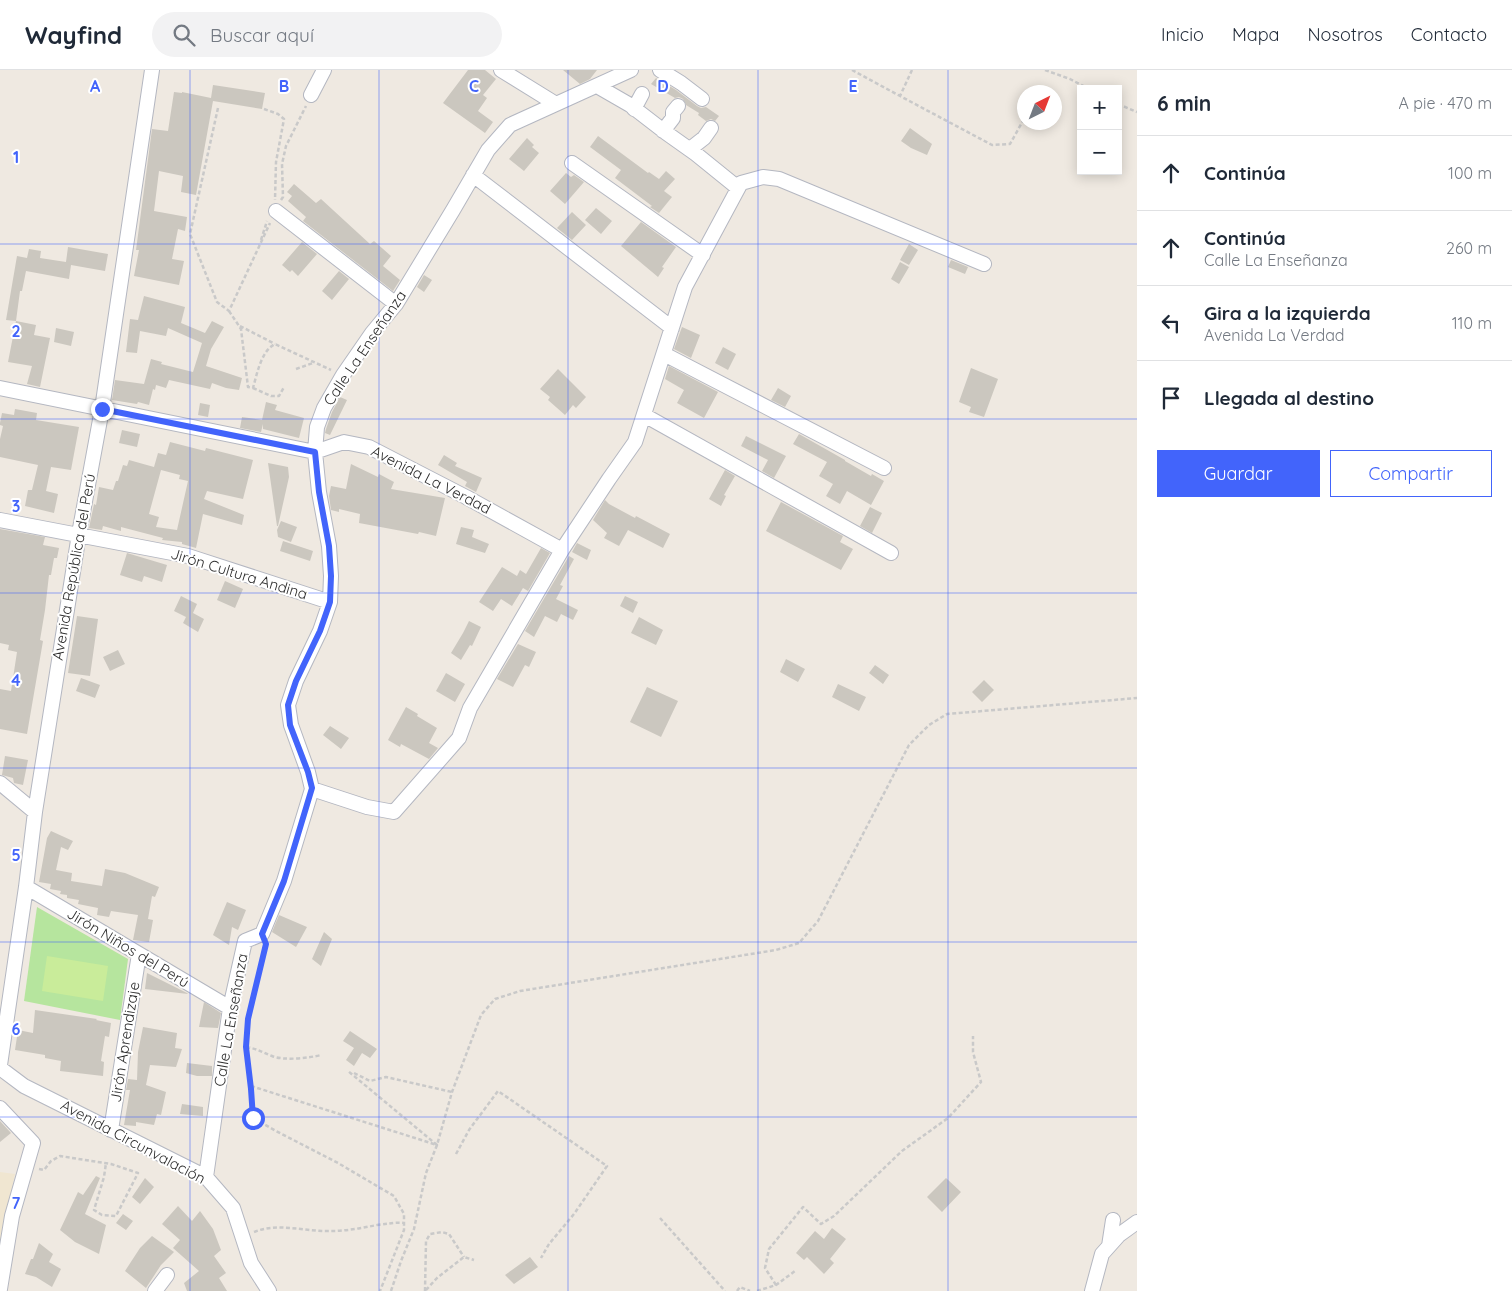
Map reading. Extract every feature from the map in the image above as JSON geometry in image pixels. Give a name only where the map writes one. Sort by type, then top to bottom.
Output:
[{"type":"street","name":"Avenida República del Perú","points":[[0,1066],[35,812],[78,534],[102,409],[152,70]]},
{"type":"street","points":[[311,96],[324,70]]},
{"type":"street","points":[[501,70],[556,104]]},
{"type":"street","name":"Calle La Enseñanza","points":[[312,788],[290,725],[288,705],[296,681],[320,631],[330,602],[329,546],[319,492],[315,452],[317,426],[324,408],[343,375],[372,333],[396,304],[488,150],[510,125],[631,70]]},
{"type":"street","points":[[663,71],[702,99]]},
{"type":"street","points":[[597,86],[634,109],[738,188]]},
{"type":"street","points":[[634,109],[642,94]]},
{"type":"street","points":[[664,131],[673,118],[673,112],[678,106]]},
{"type":"street","points":[[690,150],[704,138],[711,128]]},
{"type":"street","points":[[572,163],[702,255]]},
{"type":"street","points":[[473,175],[672,328]]},
{"type":"street","points":[[262,934],[284,881],[312,788],[368,806],[394,812],[459,738],[470,708],[562,550],[636,442],[685,287],[742,183],[762,177],[779,179],[984,264]]},
{"type":"street","points":[[273,210],[396,304]]},
{"type":"street","points":[[664,354],[884,468]]},
{"type":"street","points":[[0,388],[315,452]]},
{"type":"street","points":[[644,415],[891,553]]},
{"type":"street","name":"Avenida La Verdad","points":[[315,452],[344,442],[369,447],[466,497],[562,550]]},
{"type":"street","name":"Jirón Cultura Andina","points":[[0,520],[188,556],[330,602]]},
{"type":"street","points":[[0,783],[35,812]]},
{"type":"street","name":"Jirón Niños del Perú","points":[[26,888],[230,1008]]},
{"type":"street","name":"Calle La Enseñanza","points":[[206,1177],[230,1008],[245,941],[262,934]]},
{"type":"street","name":"Jirón Aprendizaje","points":[[111,1130],[139,954]]},
{"type":"street","name":"Avenida Circunvalación","points":[[0,1066],[24,1086],[206,1177],[233,1208],[251,1263],[269,1291]]},
{"type":"street","points":[[0,1108],[33,1143],[12,1216],[0,1289]]},
{"type":"street","points":[[1109,1246],[1113,1220]]},
{"type":"street","points":[[1092,1291],[1102,1254],[1119,1235],[1137,1222]]},
{"type":"street","points":[[156,1291],[167,1275]]},
{"type":"path","points":[[852,70],[992,144],[1010,144],[1018,130]]},
{"type":"path","points":[[900,96],[912,70]]},
{"type":"path","points":[[1045,70],[1081,85]]},
{"type":"path","points":[[258,250],[273,210],[283,197],[282,164],[286,146],[311,96]]},
{"type":"path","points":[[1122,106],[1137,112]]},
{"type":"path","points":[[218,108],[190,234],[218,302],[229,311],[241,329],[248,388],[253,388],[271,396],[279,396],[284,387]]},
{"type":"path","points":[[229,311],[258,250],[273,210],[276,162],[284,119],[278,114],[264,109]]},
{"type":"path","points":[[239,325],[275,344],[343,375]]},
{"type":"path","points":[[253,388],[260,364],[269,347],[275,344]]},
{"type":"path","points":[[296,368],[314,362]]},
{"type":"path","points":[[391,1291],[414,1229],[426,1173],[437,1145],[452,1092],[481,1015],[496,999],[520,991],[776,950],[798,943],[818,921],[909,745],[929,725],[946,714],[1137,698]]},
{"type":"path","points":[[262,934],[266,944],[248,1019],[246,1047],[253,1118],[338,1163],[394,1196],[404,1214],[404,1230],[380,1291]]},
{"type":"path","points":[[776,1285],[765,1268],[769,1249],[787,1225],[804,1207],[821,1224],[834,1216],[902,1151],[948,1118],[981,1082],[973,1052],[972,1036]]},
{"type":"path","points":[[246,1047],[260,1049],[274,1057],[306,1058],[321,1055]]},
{"type":"path","points":[[437,1145],[348,1071],[370,1081],[386,1077],[452,1092]]},
{"type":"path","points":[[251,1086],[437,1145]]},
{"type":"path","points":[[456,1154],[469,1130],[498,1091],[606,1166],[574,1214],[549,1244],[541,1258]]},
{"type":"path","points":[[44,1170],[51,1161],[60,1156],[106,1163],[138,1173],[116,1216],[102,1215],[94,1210],[106,1163]]},
{"type":"path","points":[[660,1218],[725,1291]]},
{"type":"path","points":[[244,1237],[264,1228],[330,1231],[395,1222],[404,1223]]},
{"type":"path","points":[[464,1257],[425,1291],[426,1241],[430,1234],[442,1232],[449,1234],[464,1257],[474,1260]]},
{"type":"path","points":[[757,1291],[776,1285],[795,1271]]},
{"type":"path","points":[[737,1291],[740,1287],[750,1291]]},
{"type":"shaded area","points":[[0,1172],[15,1174],[0,1244]]},
{"type":"green space","points":[[37,907],[128,959],[120,1020],[24,1001]]},
{"type":"green space","points":[[47,956],[108,966],[103,1001],[42,991]]},
{"type":"building","points":[[468,70],[485,70],[496,79],[483,95],[487,98],[478,111],[493,122],[485,133],[443,103]]},
{"type":"building","points":[[563,70],[597,70],[590,79],[580,84]]},
{"type":"building","points":[[656,78],[697,106],[701,108],[706,107],[719,116],[715,121],[711,119],[706,121],[698,115],[699,113],[686,105],[683,99],[675,98],[651,84]]},
{"type":"building","points":[[213,85],[265,93],[262,109],[213,101],[196,195],[181,192],[183,176],[159,171],[154,211],[187,217],[185,231],[178,229],[172,259],[184,261],[179,285],[134,276],[139,250],[136,250],[152,129],[168,131],[174,92],[211,98]]},
{"type":"building","points":[[910,128],[932,144],[927,155],[901,141]]},
{"type":"building","points":[[598,136],[648,173],[659,179],[666,171],[675,179],[664,191],[672,197],[659,213],[615,178],[621,170],[590,147]]},
{"type":"building","points":[[527,138],[534,145],[532,147],[539,153],[524,171],[509,159]]},
{"type":"building","points":[[566,173],[571,177],[574,175],[584,182],[565,204],[550,191]]},
{"type":"building","points":[[294,184],[316,203],[321,199],[370,244],[374,241],[391,256],[383,266],[400,280],[393,291],[303,221],[306,217],[288,201],[292,196],[287,192]]},
{"type":"building","points":[[596,208],[612,221],[601,234],[585,220]]},
{"type":"building","points":[[572,212],[586,225],[572,240],[557,228]]},
{"type":"building","points":[[641,222],[676,247],[662,267],[664,268],[658,277],[621,246]]},
{"type":"building","points":[[302,242],[317,254],[298,276],[292,270],[290,272],[282,265]]},
{"type":"building","points":[[909,244],[918,250],[909,265],[900,260]]},
{"type":"building","points":[[68,247],[108,254],[105,271],[71,265],[69,279],[26,271],[22,291],[20,291],[16,321],[6,320],[17,256],[27,258],[29,249],[41,251],[40,258],[66,262]]},
{"type":"building","points":[[951,260],[968,267],[965,274],[948,267]]},
{"type":"building","points":[[900,262],[909,267],[899,284],[891,279]]},
{"type":"building","points":[[339,271],[349,279],[332,300],[322,291]]},
{"type":"building","points":[[424,275],[432,280],[424,292],[417,287]]},
{"type":"building","points":[[144,296],[185,307],[181,323],[205,333],[212,321],[224,327],[211,349],[206,366],[242,378],[239,390],[212,383],[210,389],[169,380],[166,388],[156,385],[155,390],[153,389],[149,405],[112,400],[115,380],[144,384],[151,359],[162,362],[161,364],[193,372],[202,343],[168,328],[166,336],[140,331],[137,353],[126,352],[130,319],[138,320]]},
{"type":"building","points":[[16,321],[36,325],[34,335],[50,338],[40,387],[27,384],[32,366],[8,362]]},
{"type":"building","points":[[682,327],[700,335],[691,358],[674,349]]},
{"type":"building","points":[[56,328],[74,332],[71,346],[54,342]]},
{"type":"building","points":[[723,347],[736,354],[728,370],[715,363]]},
{"type":"building","points":[[669,366],[718,392],[704,418],[677,403],[684,390],[665,379]]},
{"type":"building","points":[[971,368],[998,379],[984,417],[969,412],[971,407],[959,402]]},
{"type":"building","points":[[558,369],[586,397],[576,408],[573,405],[565,415],[548,400],[550,397],[540,389]]},
{"type":"building","points":[[778,388],[791,396],[785,407],[771,400]]},
{"type":"building","points":[[340,397],[347,400],[330,435],[325,433],[326,429]]},
{"type":"building","points":[[266,402],[277,405],[275,410],[304,418],[299,438],[263,429],[263,424],[261,432],[240,428],[242,417],[262,420]]},
{"type":"building","points":[[200,403],[210,405],[208,417],[198,415]]},
{"type":"building","points":[[15,409],[37,413],[36,420],[79,427],[71,470],[51,467],[46,491],[58,494],[54,513],[25,506],[28,490],[32,490],[38,465],[0,457],[0,439],[3,426],[0,425],[2,413],[14,415]]},
{"type":"building","points":[[122,430],[140,434],[137,447],[119,443]]},
{"type":"building","points":[[799,434],[871,476],[872,474],[884,481],[871,505],[847,491],[840,504],[826,496],[833,484],[819,476],[827,462],[793,444]]},
{"type":"building","points":[[746,436],[786,456],[774,478],[762,471],[768,460],[741,446]]},
{"type":"building","points":[[170,442],[205,451],[206,448],[253,460],[243,499],[207,491],[204,499],[244,515],[242,525],[203,514],[196,548],[182,544],[182,542],[162,540],[163,538],[121,527],[121,531],[103,526],[102,530],[89,528],[99,487],[113,490],[123,465],[127,466],[129,460],[154,467],[158,453],[166,455]],"holes":[[[161,470],[180,475],[179,479],[188,481],[177,530],[156,527],[159,517],[149,514]]]},
{"type":"building","points":[[444,455],[457,463],[455,466],[482,478],[476,492],[465,486],[467,482],[438,465]]},
{"type":"building","points":[[268,463],[288,467],[289,477],[278,526],[277,526]]},
{"type":"building","points":[[351,464],[378,477],[379,474],[394,482],[391,489],[445,498],[436,536],[359,523],[360,514],[339,509],[339,512],[331,510],[329,496],[331,486],[346,489]]},
{"type":"building","points":[[725,470],[735,476],[724,495],[726,496],[721,506],[709,499]]},
{"type":"building","points":[[605,500],[635,518],[636,516],[670,534],[663,548],[628,530],[619,546],[604,538],[607,533],[593,520]]},
{"type":"building","points":[[781,502],[843,536],[840,542],[853,549],[841,570],[766,531]]},
{"type":"building","points":[[870,507],[882,513],[872,533],[860,526]]},
{"type":"building","points":[[281,521],[297,527],[291,542],[278,537],[277,530]]},
{"type":"building","points":[[461,527],[474,530],[472,537],[489,544],[485,553],[456,544]]},
{"type":"building","points":[[0,529],[45,537],[43,545],[59,548],[57,558],[54,558],[51,575],[49,575],[40,640],[43,641],[27,734],[0,729],[0,689],[11,691],[17,652],[8,650],[9,645],[0,643]]},
{"type":"building","points":[[283,541],[313,551],[310,561],[280,551]]},
{"type":"building","points":[[577,543],[591,550],[587,560],[572,552]]},
{"type":"building","points":[[541,548],[550,553],[528,591],[523,588],[512,606],[501,599],[493,611],[479,602],[502,567],[517,576],[520,570],[526,574]]},
{"type":"building","points":[[127,553],[167,565],[162,582],[144,576],[142,582],[120,575]]},
{"type":"building","points":[[569,556],[574,559],[560,585],[563,586],[556,599],[578,610],[573,620],[561,614],[557,622],[545,616],[534,637],[525,631]]},
{"type":"building","points":[[225,581],[243,589],[235,608],[217,600]]},
{"type":"building","points":[[181,596],[197,604],[193,613],[204,619],[198,632],[183,623],[186,617],[174,611]]},
{"type":"building","points":[[625,596],[638,602],[633,613],[620,606]]},
{"type":"building","points":[[77,616],[98,619],[90,676],[68,673]]},
{"type":"building","points":[[639,617],[663,630],[656,645],[631,633]]},
{"type":"building","points":[[469,621],[481,627],[472,646],[470,645],[461,660],[451,653]]},
{"type":"building","points":[[518,644],[536,652],[529,667],[525,665],[513,687],[497,679]]},
{"type":"building","points":[[118,650],[125,664],[110,671],[103,657]]},
{"type":"building","points":[[786,659],[805,669],[798,682],[780,672]]},
{"type":"building","points":[[875,665],[889,675],[883,684],[869,673]]},
{"type":"building","points":[[446,673],[465,684],[455,702],[436,691]]},
{"type":"building","points":[[81,678],[100,685],[95,698],[76,691]]},
{"type":"building","points":[[984,680],[994,690],[982,702],[972,692]]},
{"type":"building","points":[[838,684],[866,697],[859,711],[832,697]]},
{"type":"building","points":[[647,687],[678,701],[661,737],[630,722]]},
{"type":"building","points":[[406,707],[437,728],[429,743],[438,748],[429,759],[401,744],[400,747],[388,740]]},
{"type":"building","points":[[330,726],[349,738],[341,749],[323,735]]},
{"type":"building","points":[[5,756],[28,760],[23,785],[14,783],[13,778],[2,775]]},
{"type":"building","points":[[51,831],[73,841],[68,850],[61,847],[56,870],[72,873],[71,881],[102,886],[105,869],[125,873],[159,887],[155,897],[152,896],[148,919],[153,920],[149,942],[133,940],[138,915],[111,911],[109,917],[97,915],[98,908],[78,904],[79,900],[67,898],[67,895],[60,894],[61,891],[50,889],[51,884],[39,882],[47,838]]},
{"type":"building","points":[[227,902],[246,910],[238,930],[232,927],[229,945],[213,935]]},
{"type":"building","points":[[279,915],[307,927],[296,947],[272,932]]},
{"type":"building","points":[[324,932],[332,939],[321,966],[312,959]]},
{"type":"building","points":[[147,973],[187,993],[188,994],[145,989]]},
{"type":"building","points":[[204,1002],[221,1013],[218,1028],[199,1027]]},
{"type":"building","points":[[35,1010],[97,1019],[111,1023],[109,1037],[105,1036],[101,1061],[104,1062],[103,1076],[60,1071],[61,1061],[45,1058],[45,1055],[15,1050],[18,1030],[33,1033]]},
{"type":"building","points":[[143,1027],[177,1033],[175,1048],[182,1049],[176,1067],[150,1065],[146,1085],[166,1092],[161,1115],[157,1114],[154,1125],[136,1122],[136,1126],[124,1125],[130,1090],[126,1090],[128,1079],[137,1080],[138,1052]]},
{"type":"building","points":[[350,1031],[377,1049],[370,1058],[362,1053],[354,1066],[346,1060],[354,1048],[343,1041]]},
{"type":"building","points":[[187,1063],[212,1066],[212,1076],[197,1076],[186,1073]]},
{"type":"building","points":[[182,1104],[203,1107],[203,1116],[180,1114]]},
{"type":"building","points":[[0,1121],[11,1133],[0,1142]]},
{"type":"building","points":[[96,1176],[100,1178],[85,1214],[106,1225],[99,1254],[75,1242],[60,1230],[78,1192],[83,1195]]},
{"type":"building","points":[[145,1178],[154,1187],[140,1204],[132,1197]]},
{"type":"building","points":[[946,1178],[961,1192],[942,1212],[927,1197]]},
{"type":"building","points":[[178,1206],[192,1221],[200,1211],[213,1229],[221,1250],[214,1256],[226,1273],[219,1278],[227,1291],[187,1291],[184,1283],[199,1271],[173,1248],[180,1240],[162,1224]]},
{"type":"building","points":[[123,1214],[133,1221],[126,1230],[116,1223]]},
{"type":"building","points":[[832,1228],[846,1239],[830,1259],[834,1263],[824,1274],[807,1257],[804,1260],[796,1253],[815,1231],[824,1239]]},
{"type":"building","points":[[152,1236],[174,1252],[161,1265],[146,1288],[125,1271],[140,1248]]},
{"type":"building","points":[[39,1243],[53,1254],[49,1262],[61,1269],[52,1287],[36,1277],[25,1274]]},
{"type":"building","points":[[530,1257],[538,1267],[514,1284],[505,1275]]},
{"type":"route","points":[[102,409],[315,452],[323,521],[329,546],[330,602],[320,631],[296,681],[288,705],[290,725],[312,788],[284,881],[262,934],[266,944],[248,1019],[246,1047],[253,1118]]}]
